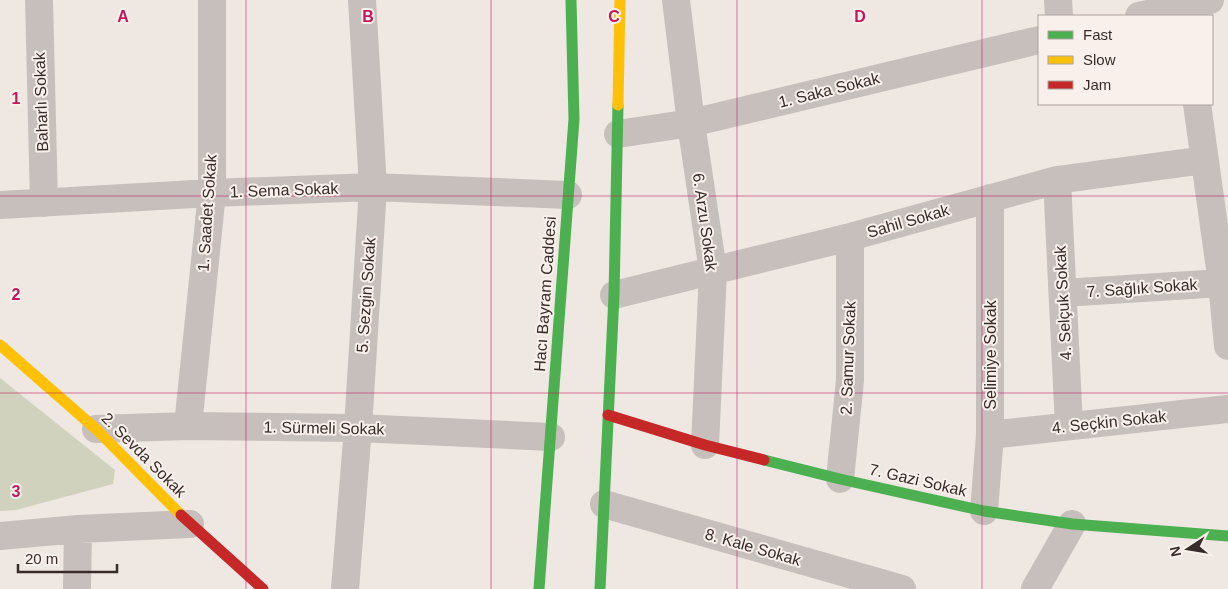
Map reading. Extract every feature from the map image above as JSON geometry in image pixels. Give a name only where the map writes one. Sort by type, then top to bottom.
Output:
[{"type":"main road","name":"Hacı Bayram Caddesi","points":[[539,589],[552,437],[574,119],[571,0]]},
{"type":"main road","points":[[600,589],[614,295],[620,0]]},
{"type":"main road","name":"2. Sevda Sokak","points":[[0,345],[96,429],[190,524],[263,589]]},
{"type":"main road","name":"7. Gazi Sokak","points":[[608,415],[706,445],[840,479],[984,511],[1072,524],[1228,536]]},
{"type":"street","name":"Baharlı Sokak","points":[[39,0],[44,203]]},
{"type":"street","name":"1. Saadet Sokak","points":[[188,426],[212,193],[212,0]]},
{"type":"street","name":"5. Sezgin Sokak","points":[[345,589],[358,428],[373,187],[362,0]]},
{"type":"street","name":"6. Arzu Sokak","points":[[676,0],[713,271],[706,445]]},
{"type":"street","points":[[1058,0],[1059,15]]},
{"type":"street","points":[[1144,15],[1210,0]]},
{"type":"street","name":"1. Saka Sokak","points":[[618,134],[692,123],[1038,40]]},
{"type":"street","points":[[1197,105],[1222,282],[1228,346]]},
{"type":"street","name":"Sahil Sokak","points":[[614,295],[850,237],[1057,180],[1205,160]]},
{"type":"street","name":"4. Selçuk Sokak","points":[[1057,180],[1069,426]]},
{"type":"street","name":"1. Sema Sokak","points":[[0,205],[212,193],[373,187],[568,195]]},
{"type":"street","name":"Selimiye Sokak","points":[[984,511],[990,435],[990,198]]},
{"type":"street","name":"2. Samur Sokak","points":[[840,479],[850,380],[850,237]]},
{"type":"street","name":"7. Sağlık Sokak","points":[[1063,294],[1222,282]]},
{"type":"street","name":"4. Seçkin Sokak","points":[[990,435],[1228,408]]},
{"type":"street","name":"1. Sürmeli Sokak","points":[[96,429],[188,426],[358,428],[552,437]]},
{"type":"street","name":"8. Kale Sokak","points":[[604,504],[902,589]]},
{"type":"street","points":[[0,536],[78,529],[190,524]]},
{"type":"street","points":[[1035,589],[1072,524]]},
{"type":"street","points":[[77,589],[78,529]]},
{"type":"green space","points":[[0,378],[115,470],[113,484],[16,510],[0,511]]},
{"type":"traffic: fast","points":[[539,589],[574,119],[571,0]]},
{"type":"traffic: fast","points":[[600,589],[614,295],[618,105]]},
{"type":"traffic: fast","points":[[764,460],[984,511],[1072,524],[1228,536]]},
{"type":"traffic: slow","points":[[618,105],[620,0]]},
{"type":"traffic: slow","points":[[0,345],[96,429],[181,515]]},
{"type":"traffic: jam","points":[[608,415],[705,445],[764,460]]},
{"type":"traffic: jam","points":[[181,515],[263,589]]}]
